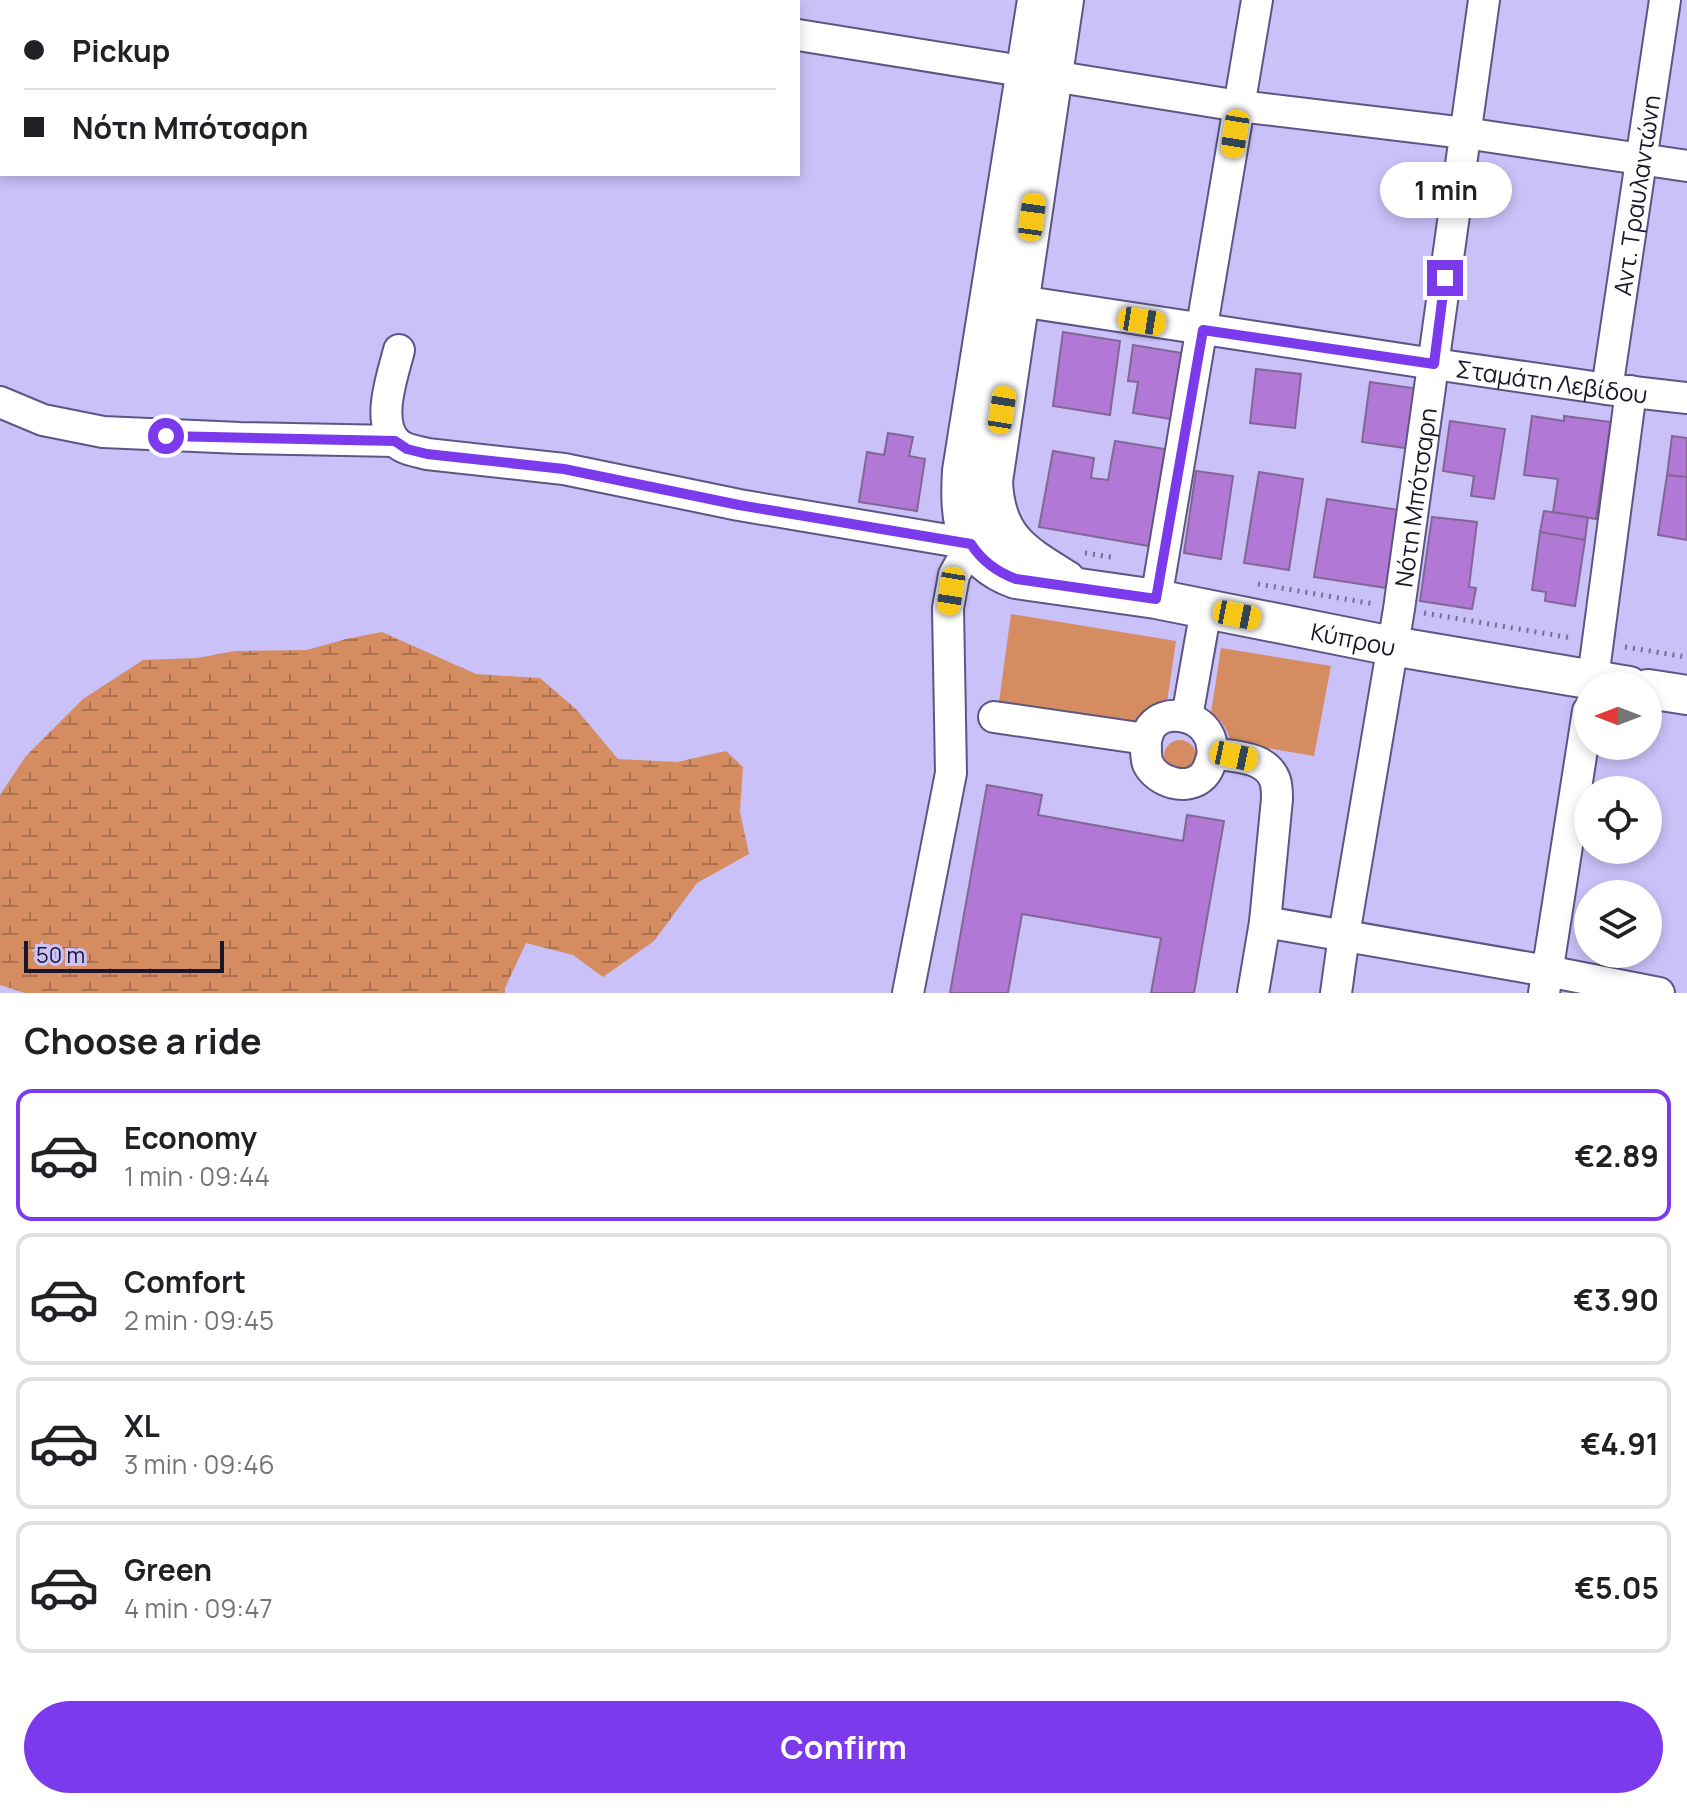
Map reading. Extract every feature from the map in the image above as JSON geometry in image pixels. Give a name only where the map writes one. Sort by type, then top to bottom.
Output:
[{"type":"main road","points":[[1037,0],[1039,73]]},
{"type":"main road","points":[[978,528],[960,504],[962,471],[1004,299],[1039,73],[1064,0]]},
{"type":"main road","name":"Κύπρου","points":[[978,528],[1006,532],[1019,549],[1078,570],[1159,583],[1206,609],[1574,685]]},
{"type":"main road","points":[[1662,691],[1687,695]]},
{"type":"street","points":[[1159,583],[1257,0]]},
{"type":"street","name":"Νότη Μπότσαρη","points":[[1336,993],[1392,646],[1484,0]]},
{"type":"street","name":"Αντ. Τραυλαντώνη","points":[[1601,672],[1619,390],[1641,159],[1665,0]]},
{"type":"street","points":[[800,35],[1239,106],[1465,133],[1687,166]]},
{"type":"street","name":"Σταμάτη Λεβίδου","points":[[1004,299],[1434,364],[1687,398]]},
{"type":"street","points":[[399,350],[386,409],[388,426],[395,441],[407,449],[427,454],[564,469],[739,505],[978,528],[954,575],[948,608],[951,773],[908,993]]},
{"type":"street","points":[[0,402],[43,420],[103,432],[395,441]]},
{"type":"street","points":[[1187,717],[1206,609]]},
{"type":"street","points":[[994,717],[1146,739]]},
{"type":"street","points":[[1187,717],[1208,732],[1213,753],[1209,767],[1195,781],[1174,783],[1163,780],[1148,764],[1146,739],[1150,728],[1162,718],[1187,717]]},
{"type":"street","points":[[1213,753],[1256,761],[1267,766],[1275,780],[1277,821],[1253,993]]},
{"type":"street","name":"Αντ. Τραυλαντώνη","points":[[1545,982],[1587,760]]},
{"type":"street","points":[[1265,922],[1344,935],[1545,982],[1659,993]]},
{"type":"path","points":[[1078,570],[1159,583]]},
{"type":"green space","points":[[1011,614],[1176,641],[1167,702],[1135,725],[999,702]]},
{"type":"green space","points":[[382,632],[476,674],[540,678],[576,709],[618,759],[677,762],[726,751],[743,767],[740,812],[749,854],[697,883],[654,941],[603,977],[573,955],[526,943],[505,993],[25,993],[0,985],[0,795],[26,756],[83,699],[143,660],[197,658],[235,651],[307,650]]},
{"type":"green space","points":[[1221,648],[1331,666],[1314,756],[1231,742],[1224,725],[1211,713]]},
{"type":"green space","points":[[1180,740],[1191,745],[1196,756],[1191,767],[1180,772],[1169,767],[1164,756],[1169,745]]},
{"type":"building","points":[[1063,332],[1120,341],[1110,415],[1053,406]]},
{"type":"building","points":[[1133,345],[1182,353],[1171,419],[1133,413],[1138,382],[1128,381]]},
{"type":"building","points":[[1256,369],[1301,374],[1295,428],[1250,423]]},
{"type":"building","points":[[1370,382],[1420,389],[1412,449],[1362,442]]},
{"type":"building","points":[[1532,416],[1564,421],[1564,416],[1611,422],[1596,519],[1553,512],[1558,479],[1524,475]]},
{"type":"building","points":[[1450,421],[1505,429],[1494,499],[1471,496],[1474,476],[1443,471]]},
{"type":"building","points":[[888,433],[913,437],[909,456],[925,459],[917,511],[859,502],[867,452],[884,455]]},
{"type":"building","points":[[1672,436],[1687,438],[1687,477],[1667,475]]},
{"type":"building","points":[[1115,441],[1165,449],[1149,546],[1039,527],[1053,451],[1094,458],[1091,478],[1108,480]]},
{"type":"building","points":[[1196,471],[1233,476],[1221,559],[1184,553]]},
{"type":"building","points":[[1259,472],[1303,479],[1289,570],[1244,563]]},
{"type":"building","points":[[1667,475],[1687,477],[1687,540],[1658,535]]},
{"type":"building","points":[[1327,499],[1405,511],[1393,589],[1314,577]]},
{"type":"building","points":[[1544,511],[1588,517],[1585,540],[1540,532]]},
{"type":"building","points":[[1432,517],[1477,522],[1469,587],[1476,588],[1472,609],[1420,601]]},
{"type":"building","points":[[1540,532],[1585,540],[1575,606],[1545,601],[1546,592],[1532,590]]},
{"type":"building","points":[[987,785],[1042,795],[1038,815],[1183,841],[1187,815],[1224,821],[1194,993],[1151,993],[1161,938],[1022,914],[1008,993],[950,993]]},
{"type":"route","points":[[166,436],[395,441],[407,449],[427,454],[564,469],[739,505],[971,544],[995,569],[1016,579],[1156,599],[1203,330],[1434,364],[1445,278]]}]
